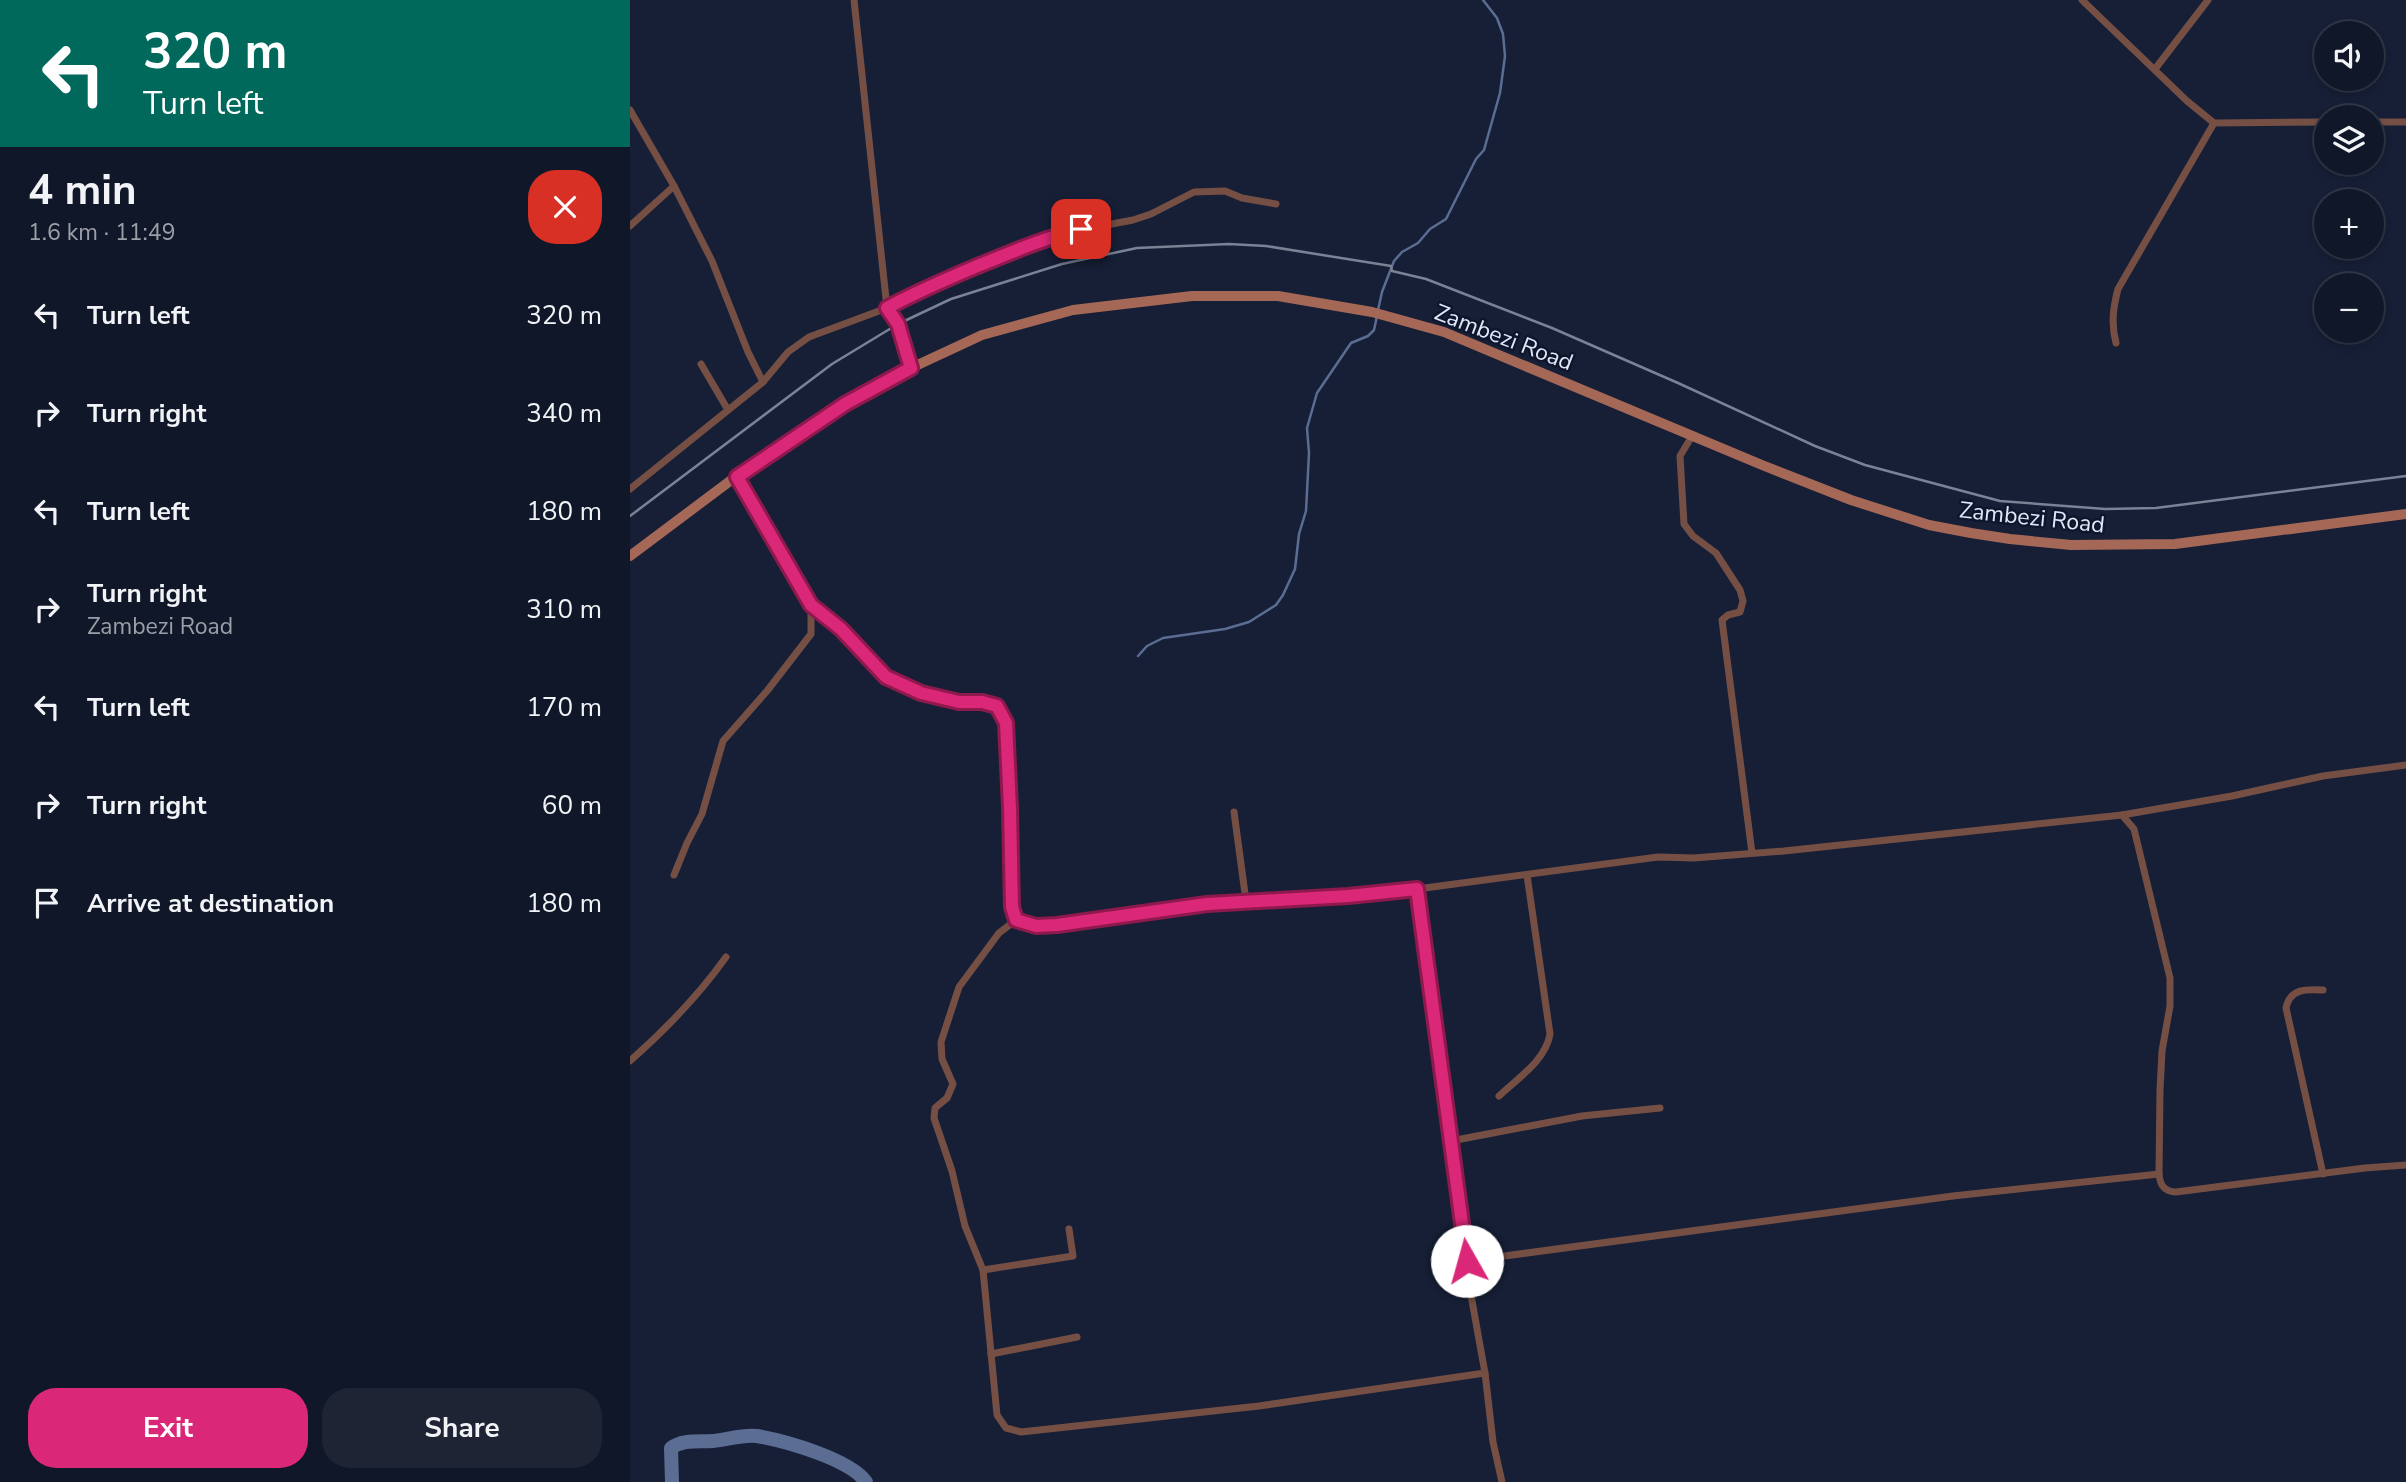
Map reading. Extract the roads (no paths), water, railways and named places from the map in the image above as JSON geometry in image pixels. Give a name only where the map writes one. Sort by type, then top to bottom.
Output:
[{"type":"main road","name":"Zambezi Road","points":[[630,556],[737,477],[845,404],[911,368],[982,335],[1073,310],[1192,296],[1278,296],[1375,313],[1444,332],[1851,500],[1929,525],[2010,539],[2071,545],[2175,544],[2406,514]]},
{"type":"street","points":[[854,0],[887,308],[898,324],[911,368]]},
{"type":"street","points":[[2082,0],[2187,101],[2214,123],[2314,122]]},
{"type":"street","points":[[2155,69],[2208,0]]},
{"type":"street","points":[[630,110],[674,186],[712,261],[748,352],[763,382]]},
{"type":"street","points":[[2384,122],[2406,122]]},
{"type":"street","points":[[2116,343],[2113,310],[2118,289],[2214,123]]},
{"type":"street","points":[[630,226],[674,186]]},
{"type":"street","points":[[630,489],[763,382],[788,352],[809,337],[887,308],[919,290],[1054,235],[1133,220],[1194,192],[1226,191],[1242,198],[1276,204]]},
{"type":"street","points":[[701,364],[728,410]]},
{"type":"street","points":[[1692,436],[1680,456],[1684,524],[1693,536],[1716,553],[1740,590],[1743,601],[1740,612],[1728,615],[1722,620],[1752,853]]},
{"type":"street","points":[[737,477],[811,605],[841,629],[886,677],[921,693],[959,702],[982,702],[997,706],[1006,723],[1012,907],[1016,920]]},
{"type":"street","points":[[674,875],[702,814],[723,741],[767,691],[811,634],[811,605]]},
{"type":"street","points":[[1016,920],[1036,926],[1057,925],[1207,904],[1417,889],[1658,857],[1694,858],[1784,851],[2122,815],[2232,796],[2323,776],[2406,765]]},
{"type":"street","points":[[1234,812],[1246,901]]},
{"type":"street","points":[[2122,815],[2134,829],[2170,978],[2170,1006],[2162,1051],[2160,1090],[2159,1174],[2163,1187],[2171,1192],[2406,1165]]},
{"type":"street","points":[[1499,1096],[1549,1044],[1550,1034],[1527,875]]},
{"type":"street","points":[[1417,889],[1467,1261],[1493,1442],[1502,1482]]},
{"type":"street","points":[[1016,920],[999,933],[959,987],[941,1042],[943,1059],[953,1083],[947,1098],[935,1108],[934,1118],[953,1171],[965,1226],[983,1270],[997,1415],[1006,1428],[1021,1432],[1245,1408],[1485,1373]]},
{"type":"street","points":[[630,1060],[654,1039],[710,979],[726,957]]},
{"type":"street","points":[[2323,990],[2299,991],[2291,995],[2286,1008],[2323,1174]]},
{"type":"street","points":[[1451,1141],[1582,1116],[1660,1108]]},
{"type":"street","points":[[1467,1261],[1953,1196],[2159,1174]]},
{"type":"street","points":[[983,1270],[1073,1256],[1069,1228]]},
{"type":"street","points":[[991,1354],[1077,1338]]},
{"type":"waterway","points":[[1378,310],[1394,261],[1402,252],[1418,243],[1430,229],[1446,219],[1476,159],[1484,150],[1500,93],[1505,56],[1503,34],[1497,18],[1483,0]]},
{"type":"waterway","points":[[1138,656],[1147,646],[1163,638],[1225,629],[1249,622],[1276,605],[1295,569],[1299,534],[1306,511],[1309,453],[1307,428],[1317,393],[1351,343],[1368,336],[1374,330],[1377,316]]},
{"type":"waterway","points":[[672,1482],[671,1448],[686,1442],[741,1436],[757,1436],[816,1452],[846,1466],[866,1482]]},
{"type":"railway","points":[[630,516],[832,364],[898,324],[951,299],[1062,264],[1137,248],[1229,244],[1266,246],[1391,266],[1392,271],[1426,279],[1552,328],[1815,446],[1865,465],[2000,501],[2105,509],[2156,508],[2406,476]]}]
